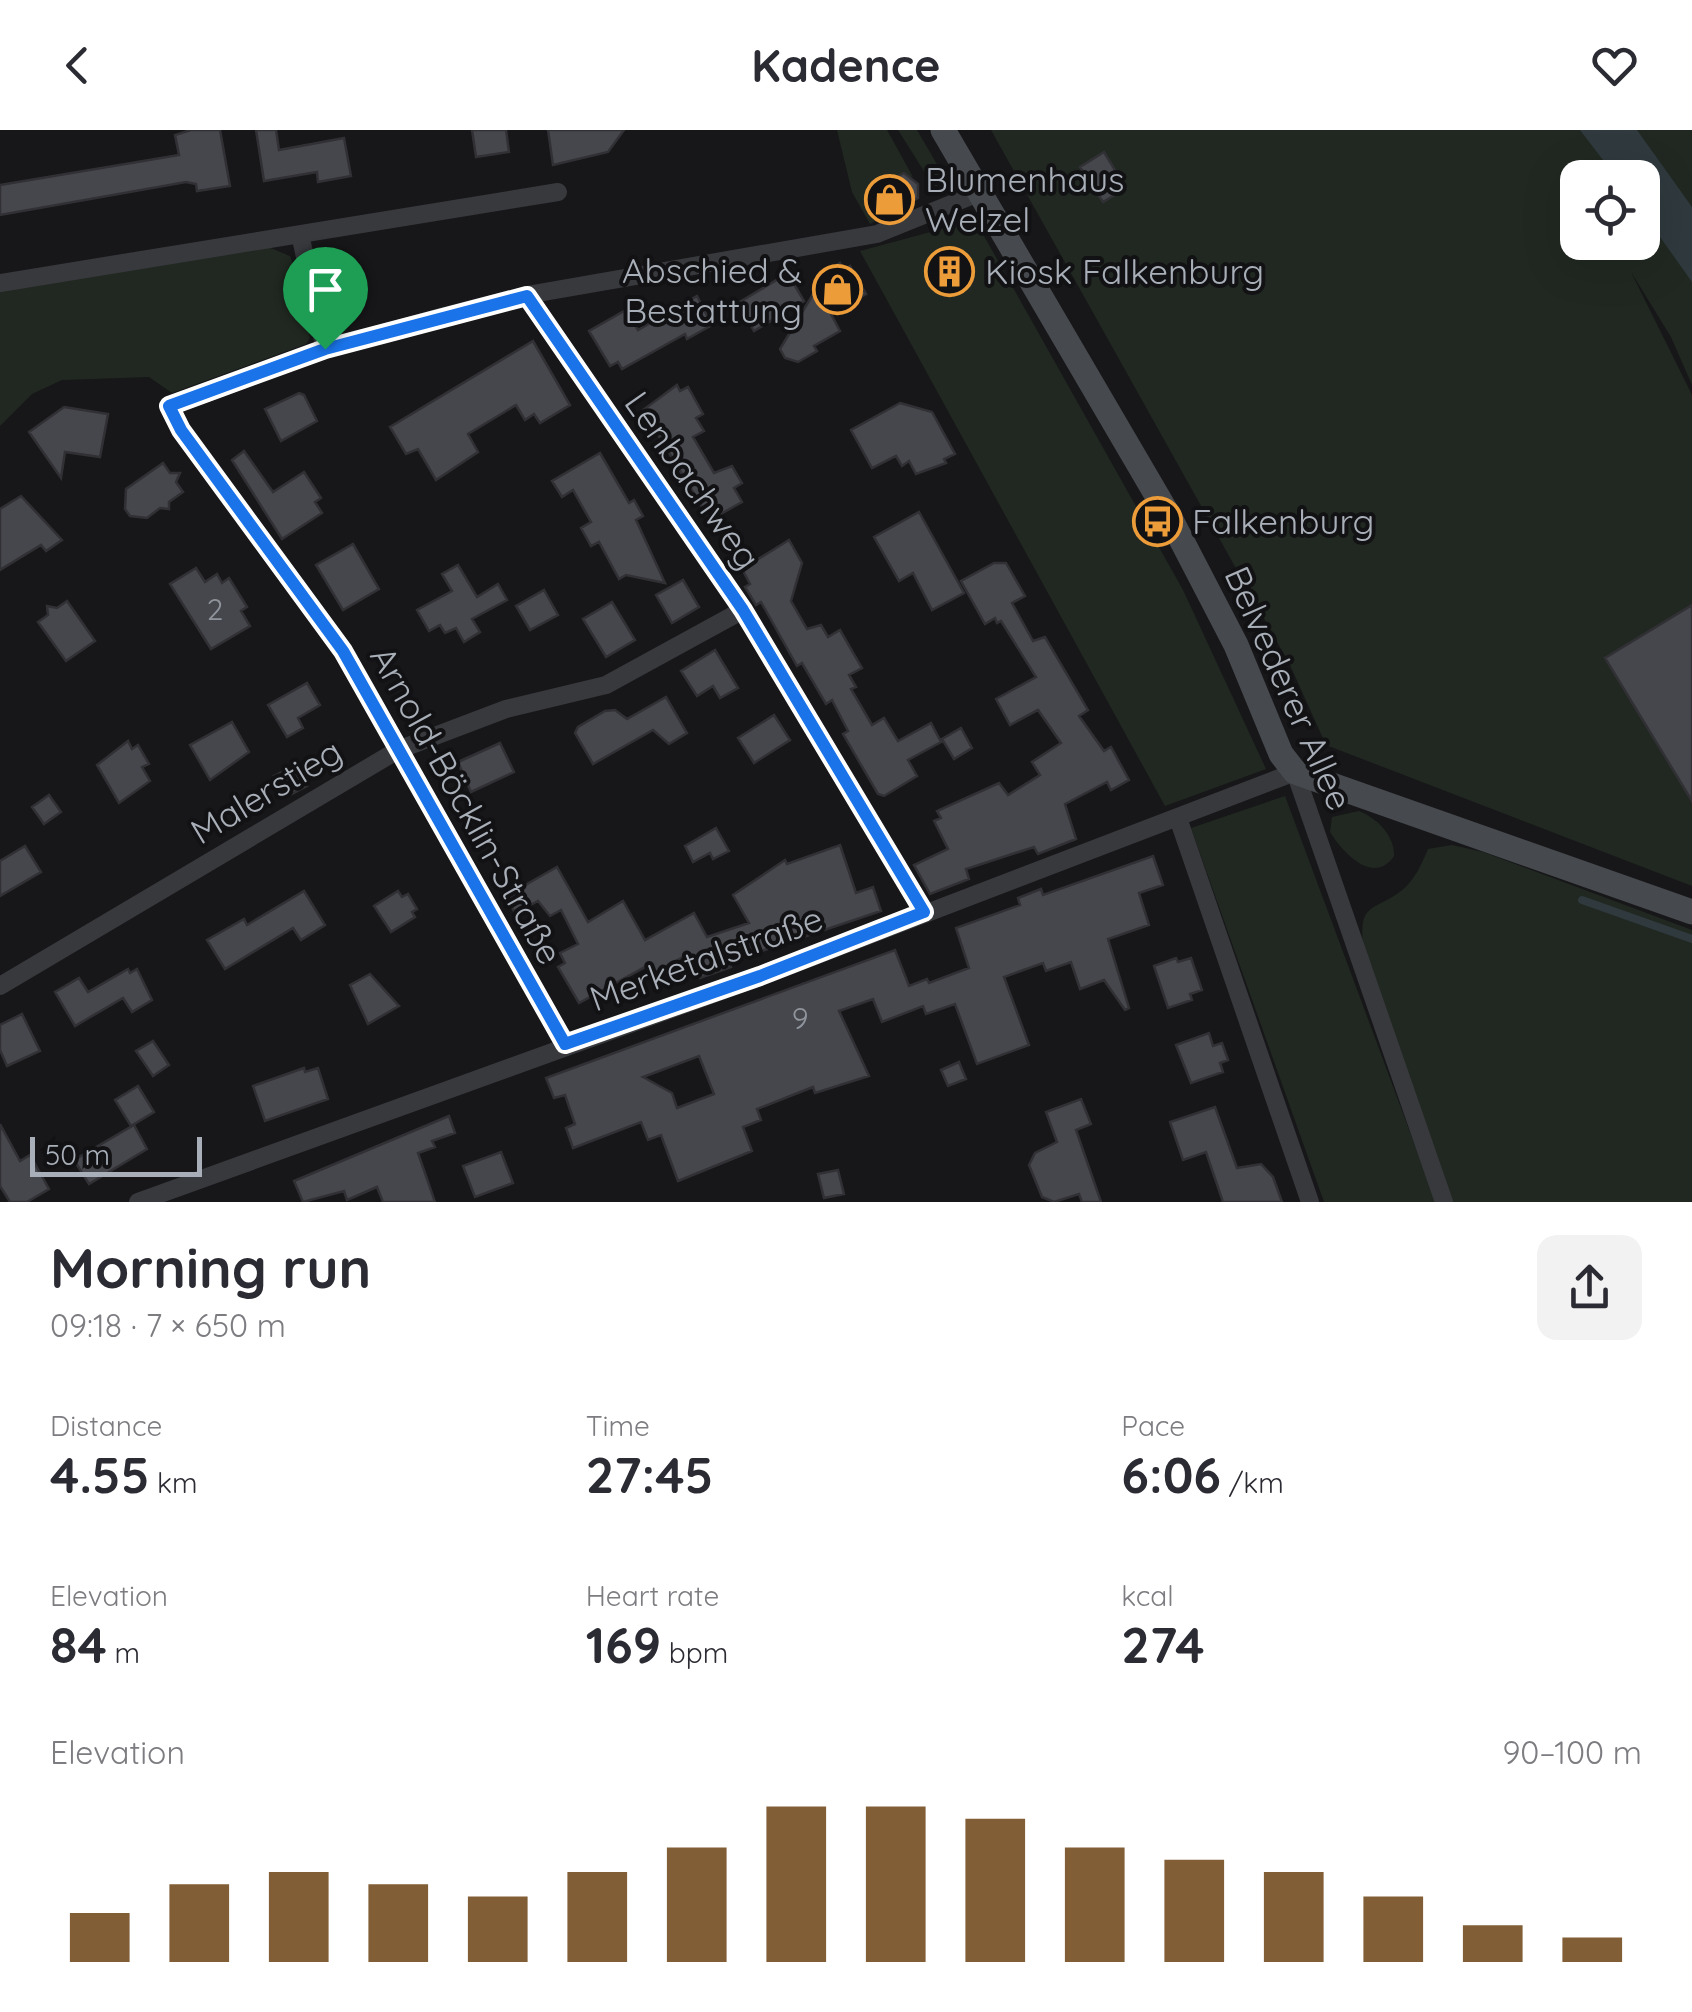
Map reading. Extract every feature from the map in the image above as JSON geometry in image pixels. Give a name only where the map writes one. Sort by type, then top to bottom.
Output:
[{"type":"street","name":"Belvederer Allee","points":[[944,130],[1178,533],[1236,645],[1281,754],[1295,772],[1444,1202]]},
{"type":"street","points":[[0,282],[558,192]]},
{"type":"street","points":[[300,234],[325,349],[527,296],[878,234],[981,192]]},
{"type":"street","name":"Lenbachweg","points":[[527,296],[743,610],[924,912]]},
{"type":"street","name":"Arnold-Böcklin-Straße","points":[[325,349],[169,406],[181,430],[317,611],[565,1044]]},
{"type":"street","name":"Malerstieg","points":[[0,986],[398,750],[506,709],[606,685],[743,610]]},
{"type":"street","points":[[1295,772],[1692,912]]},
{"type":"street","name":"Merketalstraße","points":[[138,1202],[760,976],[1295,772]]},
{"type":"street","points":[[1178,818],[1310,1202]]},
{"type":"shaded area","points":[[837,130],[887,130],[913,177],[899,175],[870,191],[884,216],[870,224],[852,192]]},
{"type":"shaded area","points":[[898,130],[917,130],[941,171],[936,190]]},
{"type":"shaded area","points":[[991,130],[1692,130],[1692,385],[1671,337],[1631,272],[1692,395],[1692,886],[1326,745],[1290,665]]},
{"type":"shaded area","points":[[1580,130],[1637,130],[1658,160],[1603,160]]},
{"type":"shaded area","points":[[1660,162],[1692,207],[1692,282],[1660,237]]},
{"type":"shaded area","points":[[975,220],[1183,590],[1266,769],[1165,806],[860,251]]},
{"type":"shaded area","points":[[268,247],[290,256],[310,338],[306,344],[172,393],[149,377],[62,380],[32,394],[0,426],[0,291]]},
{"type":"shaded area","points":[[1285,796],[1436,1202],[1324,1202],[1191,828]]},
{"type":"shaded area","points":[[1359,811],[1378,823],[1394,849],[1394,856],[1377,868],[1351,857],[1330,832],[1332,817]]},
{"type":"shaded area","points":[[1452,845],[1483,852],[1692,930],[1692,1202],[1444,1202],[1363,945],[1362,931],[1370,910],[1406,887],[1428,849]]},
{"type":"building","points":[[191,130],[220,130],[230,186],[197,191],[196,184],[186,182],[0,215],[0,185],[179,155],[175,135]]},
{"type":"building","points":[[256,130],[276,130],[279,150],[344,138],[351,176],[318,182],[317,172],[264,181]]},
{"type":"building","points":[[472,130],[506,130],[509,152],[476,157]]},
{"type":"building","points":[[548,130],[624,130],[608,152],[553,165]]},
{"type":"building","points":[[1104,152],[1126,188],[1103,202],[1080,167]]},
{"type":"building","points":[[904,173],[918,184],[918,198],[884,216],[870,191]]},
{"type":"building","points":[[840,263],[844,270],[850,266],[866,294],[831,314],[840,331],[814,346],[817,351],[798,362],[785,358],[780,349],[827,271]]},
{"type":"building","points":[[780,278],[784,283],[791,279],[804,301],[754,331],[738,303]]},
{"type":"building","points":[[697,296],[712,325],[687,339],[685,334],[622,369],[618,362],[610,366],[589,331],[626,310],[638,330]]},
{"type":"building","points":[[533,341],[570,405],[540,423],[534,414],[525,420],[516,405],[468,434],[478,452],[436,480],[418,449],[406,454],[390,427]]},
{"type":"building","points":[[677,385],[680,391],[688,387],[703,414],[696,418],[704,431],[693,437],[714,473],[732,466],[742,483],[734,488],[742,502],[710,520],[643,410]]},
{"type":"building","points":[[299,393],[304,395],[317,421],[281,441],[265,409]]},
{"type":"building","points":[[900,403],[932,412],[955,454],[944,459],[946,463],[916,474],[909,461],[902,466],[896,456],[872,468],[851,430]]},
{"type":"building","points":[[64,407],[108,414],[100,457],[65,452],[61,478],[29,432]]},
{"type":"building","points":[[244,451],[273,492],[304,472],[321,498],[315,502],[322,513],[282,539],[232,460]]},
{"type":"building","points":[[600,453],[629,503],[634,500],[643,516],[636,520],[665,583],[626,575],[619,579],[599,542],[591,546],[581,528],[591,522],[573,490],[562,497],[552,481]]},
{"type":"building","points":[[163,463],[170,473],[180,473],[176,482],[183,492],[169,502],[169,509],[160,508],[147,518],[130,516],[125,509],[126,489]]},
{"type":"building","points":[[21,496],[62,540],[46,551],[41,545],[0,570],[0,509]]},
{"type":"building","points":[[919,512],[964,593],[932,610],[913,573],[899,581],[874,537]]},
{"type":"building","points":[[789,540],[802,563],[791,601],[807,629],[821,625],[828,637],[840,630],[862,668],[849,675],[856,687],[851,689],[872,725],[884,718],[898,741],[931,723],[941,742],[908,760],[917,776],[884,796],[878,794],[843,734],[848,731],[832,700],[826,704],[802,663],[797,666],[761,602],[756,605],[745,587],[750,584],[742,569]]},
{"type":"building","points":[[353,544],[379,589],[343,610],[316,565]]},
{"type":"building","points":[[994,563],[1006,563],[1025,596],[1012,603],[1033,641],[1045,637],[1088,710],[1079,716],[1104,751],[1111,747],[1129,780],[1111,790],[1107,782],[1065,804],[1076,839],[1038,854],[1034,847],[966,869],[969,879],[930,894],[914,865],[948,849],[934,821],[941,818],[937,811],[999,783],[1008,795],[1040,775],[1032,762],[1061,743],[1038,710],[1010,725],[996,699],[1036,677],[1001,621],[997,623],[995,618],[985,624],[961,581]]},
{"type":"building","points":[[458,565],[477,597],[498,584],[507,600],[472,619],[480,632],[464,642],[456,628],[445,633],[440,625],[429,631],[417,610],[452,591],[442,574]]},
{"type":"building","points":[[196,568],[205,582],[217,574],[222,583],[229,578],[247,607],[241,611],[250,626],[211,649],[170,584]]},
{"type":"building","points":[[683,580],[699,607],[672,623],[656,595]]},
{"type":"building","points":[[544,590],[558,615],[530,630],[516,606]]},
{"type":"building","points":[[67,601],[95,641],[66,661],[38,622],[48,615],[47,606],[57,608]]},
{"type":"building","points":[[612,602],[635,640],[606,657],[583,619]]},
{"type":"building","points":[[1692,605],[1692,801],[1605,658]]},
{"type":"building","points":[[715,650],[738,688],[720,698],[713,686],[697,696],[681,671]]},
{"type":"building","points":[[307,683],[320,705],[298,718],[303,728],[287,737],[268,705]]},
{"type":"building","points":[[666,697],[687,733],[669,744],[653,730],[593,764],[575,733],[578,727],[605,711],[615,710],[627,719]]},
{"type":"building","points":[[774,715],[790,740],[754,763],[738,738]]},
{"type":"building","points":[[232,722],[249,752],[210,780],[190,745]]},
{"type":"building","points":[[961,728],[972,748],[954,759],[942,739]]},
{"type":"building","points":[[128,741],[132,749],[138,745],[149,764],[142,767],[150,781],[119,803],[97,765]]},
{"type":"building","points":[[500,743],[514,772],[471,792],[458,762]]},
{"type":"building","points":[[296,765],[307,786],[286,797],[274,776]]},
{"type":"building","points":[[49,795],[61,812],[44,824],[32,807]]},
{"type":"building","points":[[716,828],[729,851],[713,859],[710,853],[693,862],[685,846]]},
{"type":"building","points":[[840,845],[856,893],[873,887],[881,911],[729,962],[731,967],[700,978],[687,955],[652,974],[647,966],[579,1003],[558,967],[565,963],[560,953],[578,944],[561,910],[550,916],[538,901],[515,913],[506,896],[557,867],[588,922],[623,901],[645,940],[694,913],[707,937],[749,923],[733,895],[785,860],[787,864]]},
{"type":"building","points":[[25,846],[41,872],[0,896],[0,861]]},
{"type":"building","points":[[1153,856],[1163,885],[1139,893],[1149,925],[1108,939],[1129,1008],[1125,1010],[1104,980],[1080,989],[1071,962],[1046,971],[1043,963],[1004,977],[1029,1045],[977,1064],[955,1004],[926,1014],[923,1006],[882,1022],[873,999],[839,1011],[869,1076],[815,1093],[813,1087],[757,1109],[761,1120],[743,1127],[752,1151],[678,1181],[661,1135],[648,1140],[641,1122],[573,1148],[566,1128],[575,1124],[565,1095],[554,1098],[546,1078],[895,950],[909,986],[927,979],[929,983],[969,968],[956,928],[1020,905],[1018,898],[1041,889],[1043,895]],"holes":[[[699,1056],[714,1094],[677,1108],[672,1093],[643,1077]]]},
{"type":"building","points":[[304,891],[325,925],[301,940],[293,928],[225,969],[207,940],[244,919],[247,925]]},
{"type":"building","points":[[398,891],[402,897],[408,894],[417,909],[412,912],[415,917],[391,932],[374,906]]},
{"type":"building","points":[[1176,958],[1178,962],[1191,958],[1202,990],[1190,994],[1192,1000],[1168,1008],[1154,966]]},
{"type":"building","points":[[128,969],[130,973],[137,969],[152,1000],[132,1012],[123,998],[75,1026],[55,992],[79,978],[88,992]]},
{"type":"building","points":[[370,974],[399,1006],[368,1024],[350,985]]},
{"type":"building","points":[[22,1014],[40,1051],[7,1066],[0,1050],[0,1025]]},
{"type":"building","points":[[1209,1033],[1213,1046],[1222,1043],[1228,1060],[1220,1063],[1223,1072],[1191,1083],[1176,1045]]},
{"type":"building","points":[[153,1041],[169,1065],[153,1076],[136,1051]]},
{"type":"building","points":[[959,1062],[966,1079],[948,1086],[941,1070]]},
{"type":"building","points":[[304,1068],[305,1072],[318,1068],[328,1099],[265,1121],[253,1086]]},
{"type":"building","points":[[138,1086],[154,1112],[131,1126],[115,1100]]},
{"type":"building","points":[[1081,1099],[1091,1124],[1076,1130],[1101,1202],[1082,1202],[1079,1194],[1054,1202],[1042,1197],[1029,1165],[1035,1153],[1057,1142],[1046,1112]]},
{"type":"building","points":[[1215,1107],[1237,1168],[1261,1164],[1273,1177],[1282,1202],[1223,1202],[1206,1152],[1183,1160],[1170,1122]]},
{"type":"building","points":[[449,1116],[455,1133],[432,1141],[435,1147],[418,1153],[435,1202],[383,1202],[377,1187],[347,1200],[344,1191],[303,1202],[294,1181]]},
{"type":"building","points":[[0,1124],[20,1161],[30,1155],[49,1189],[27,1202],[10,1202],[0,1186]]},
{"type":"building","points":[[134,1125],[147,1149],[89,1184],[74,1160]]},
{"type":"building","points":[[501,1152],[513,1183],[475,1197],[463,1166]]},
{"type":"building","points":[[838,1170],[844,1194],[824,1198],[818,1174]]},
{"type":"waterway","points":[[1582,900],[1692,939]]},
{"type":"place","name":"Blumenhaus Welzel","points":[[890,199]]},
{"type":"place","name":"Kiosk Falkenburg","points":[[950,271]]},
{"type":"place","name":"Abschied & Bestattung","points":[[837,290]]},
{"type":"place","name":"Falkenburg","points":[[1157,521]]},
{"type":"route","points":[[527,296],[743,610],[924,912],[760,976],[565,1044],[343,651],[181,430],[169,406],[325,349],[527,296]]}]
